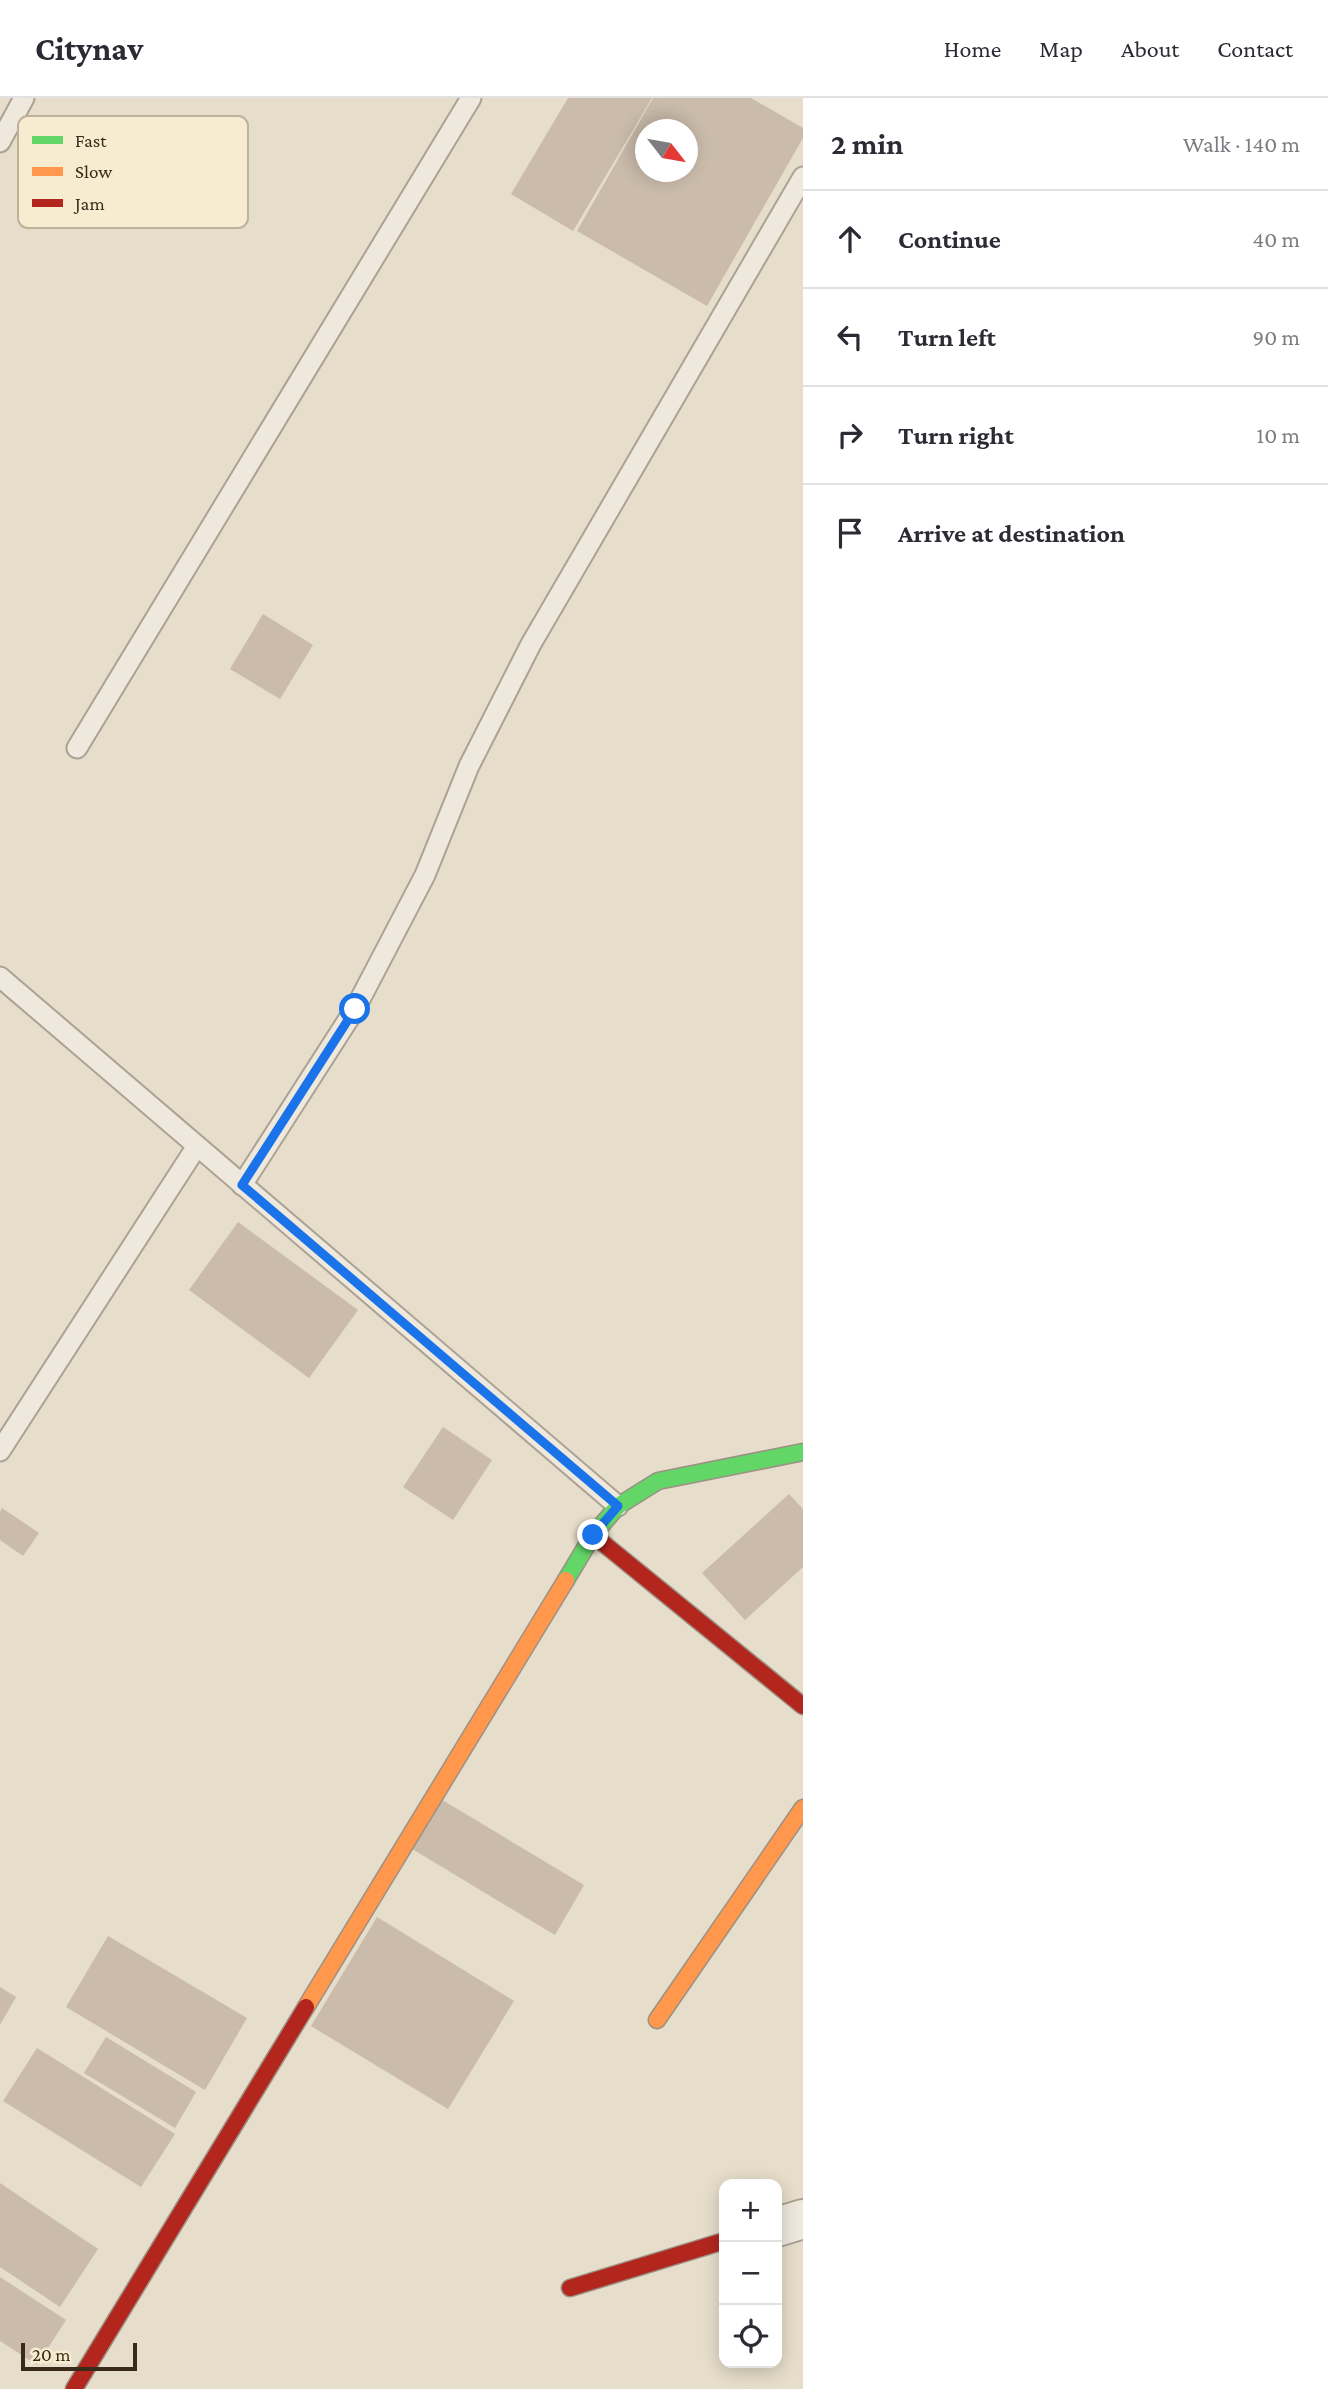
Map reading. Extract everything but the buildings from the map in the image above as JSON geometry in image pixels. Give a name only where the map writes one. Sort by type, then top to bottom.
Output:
[{"type":"street","points":[[75,2389],[593,1535],[618,1506],[658,1481],[803,1452]]},
{"type":"street","points":[[593,1535],[803,1706]]},
{"type":"street","points":[[657,2020],[803,1808]]},
{"type":"street","points":[[782,2225],[803,2219]]},
{"type":"street","points":[[570,2288],[721,2242]]},
{"type":"lane","points":[[0,142],[24,98]]},
{"type":"lane","points":[[77,748],[471,98]]},
{"type":"lane","points":[[242,1185],[355,1009],[425,875],[469,766],[531,644],[803,177]]},
{"type":"lane","points":[[0,977],[618,1506]]},
{"type":"lane","points":[[0,1451],[197,1146]]},
{"type":"traffic: fast","points":[[566,1580],[593,1535],[618,1506],[658,1481],[803,1452]]},
{"type":"traffic: slow","points":[[306,2007],[566,1580]]},
{"type":"traffic: slow","points":[[657,2020],[803,1808]]},
{"type":"traffic: jam","points":[[593,1535],[803,1706]]},
{"type":"traffic: jam","points":[[74,2389],[306,2007]]},
{"type":"traffic: jam","points":[[570,2288],[721,2242]]},
{"type":"route","points":[[355,1009],[242,1185],[618,1506],[593,1535]]}]
